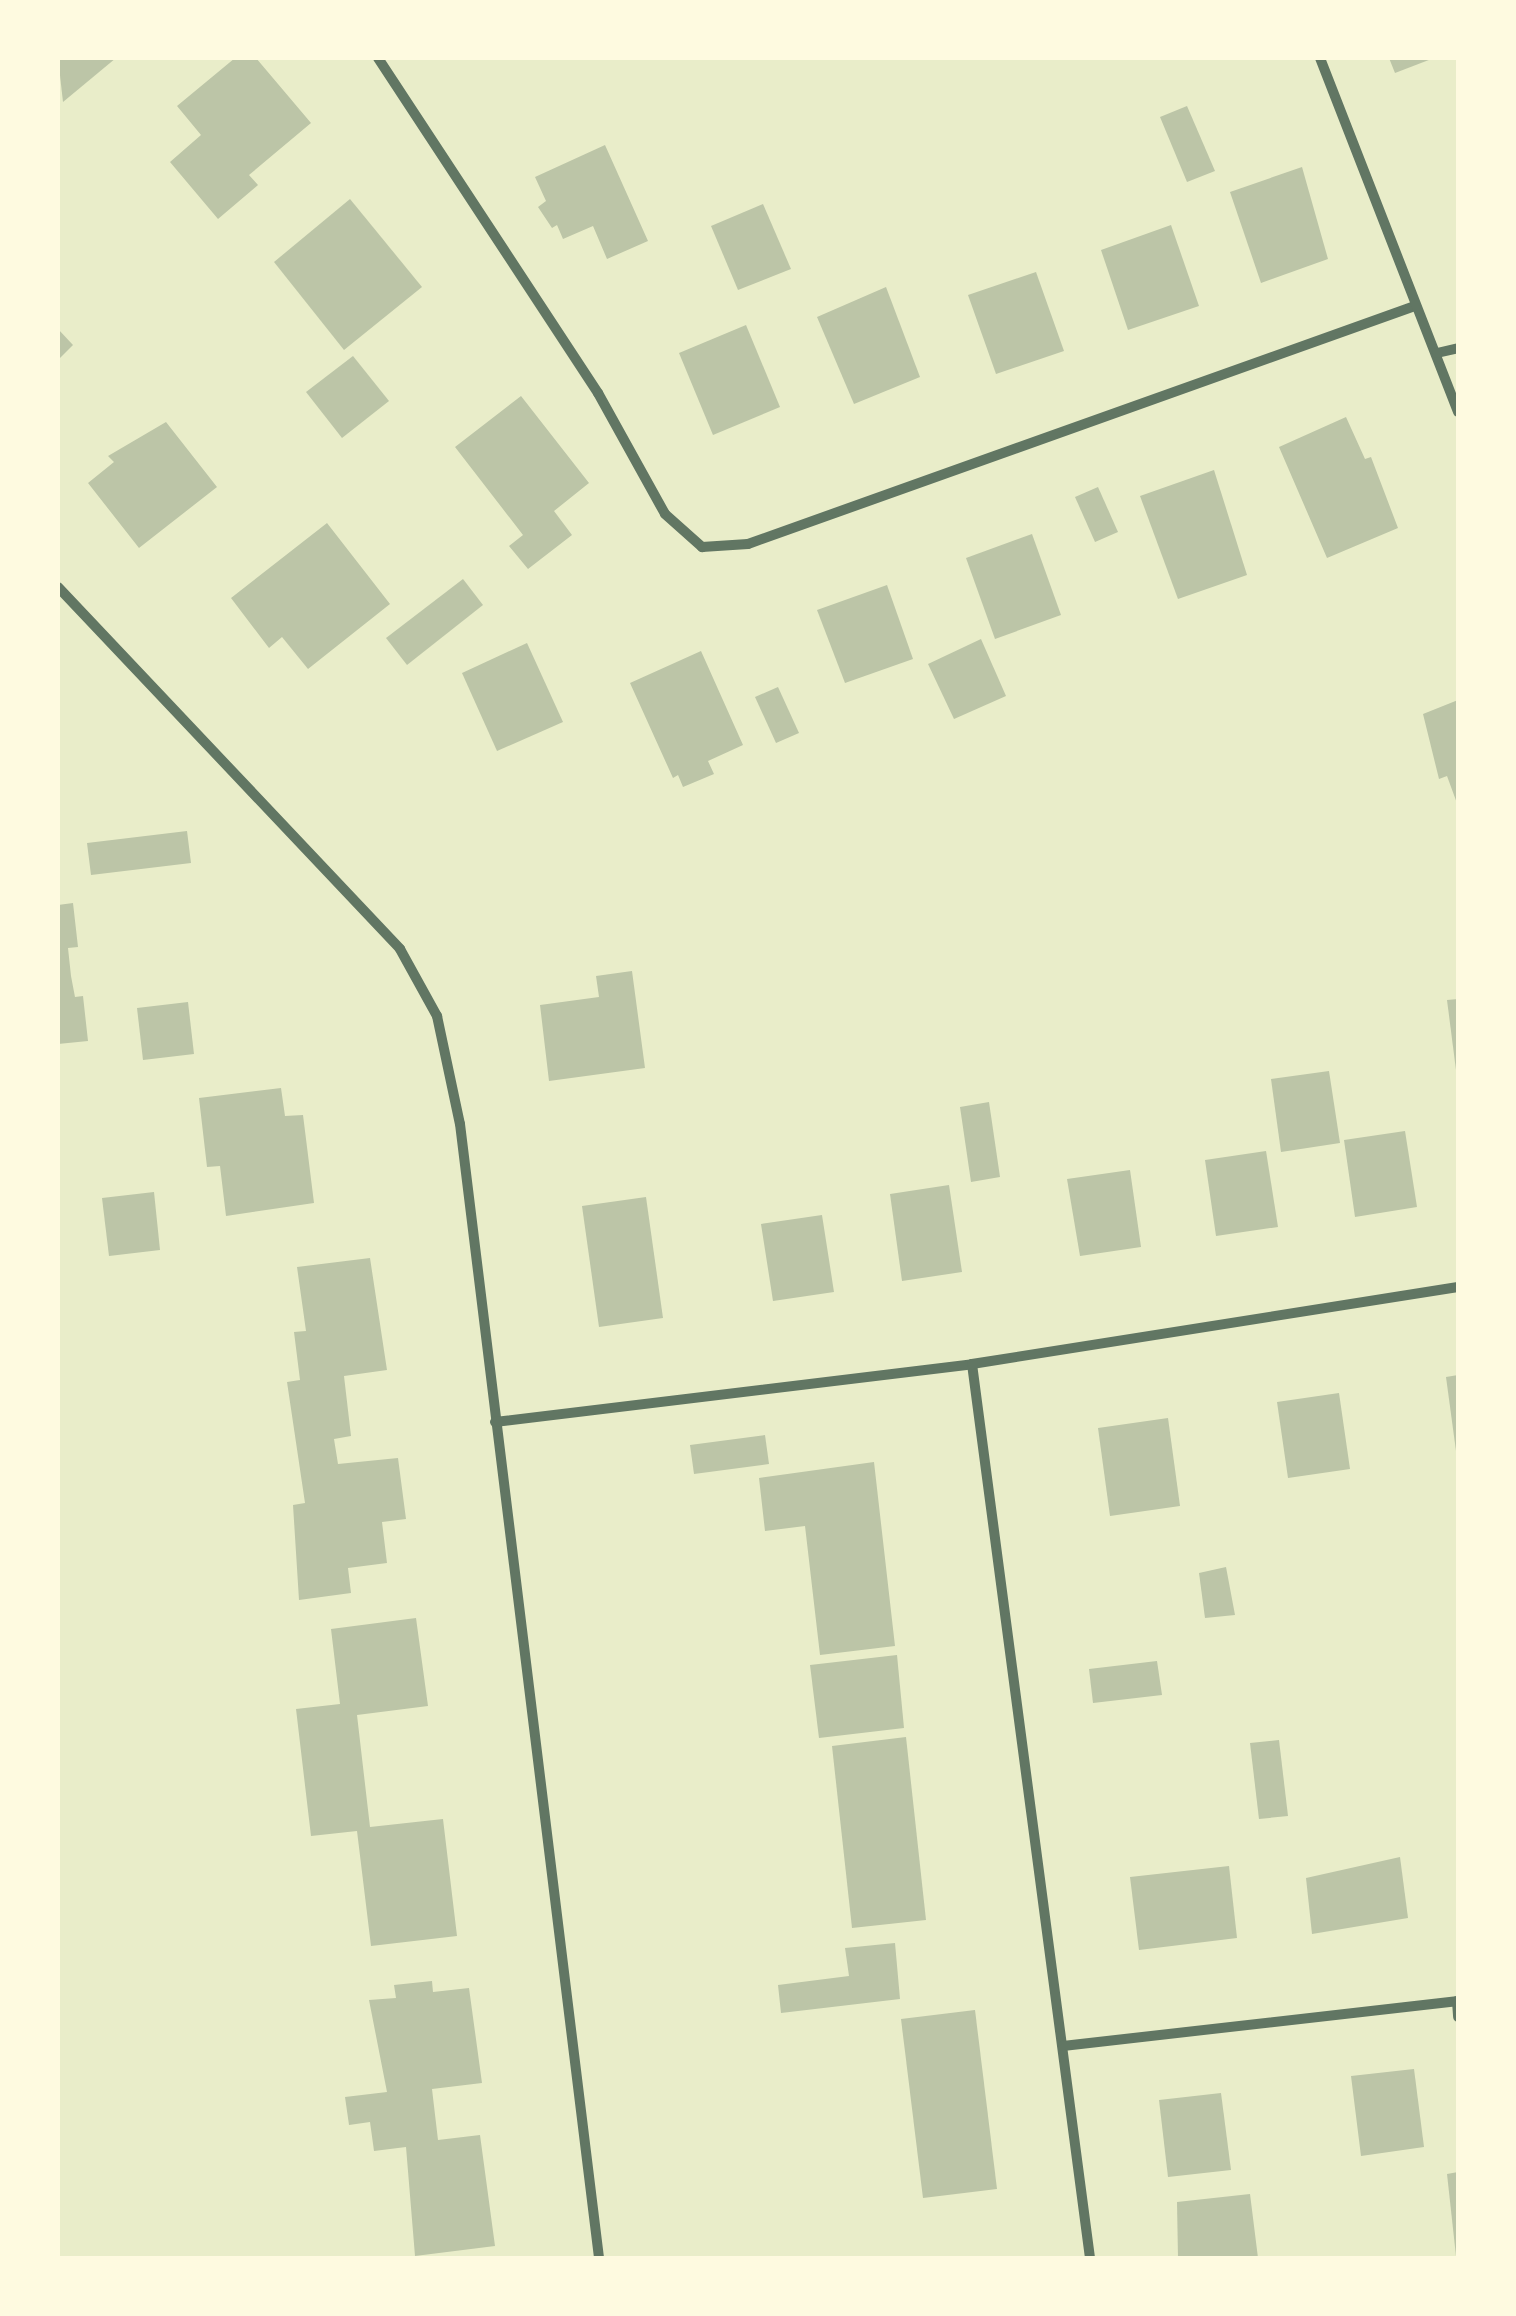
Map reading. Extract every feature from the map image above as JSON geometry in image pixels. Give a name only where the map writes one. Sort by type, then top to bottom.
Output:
[{"type":"street","points":[[378,58],[598,393],[665,514],[702,547],[748,544],[1415,306]]},
{"type":"street","points":[[1320,58],[1458,412]]},
{"type":"street","points":[[1437,353],[1458,348]]},
{"type":"street","points":[[58,587],[400,949],[437,1016],[460,1124],[599,2258]]},
{"type":"street","points":[[496,1422],[972,1364],[1458,1287]]},
{"type":"street","points":[[972,1364],[1090,2258]]},
{"type":"street","points":[[1063,2046],[1458,2001],[1458,2018]]},
{"type":"building","points":[[58,58],[116,58],[63,102]]},
{"type":"building","points":[[235,58],[256,58],[311,123],[249,175],[258,185],[218,219],[170,162],[201,135],[177,106]]},
{"type":"building","points":[[1389,58],[1434,58],[1395,73]]},
{"type":"building","points":[[1187,106],[1215,171],[1187,182],[1160,117]]},
{"type":"building","points":[[605,145],[648,241],[607,259],[593,226],[563,239],[557,225],[552,228],[538,207],[546,201],[535,177]]},
{"type":"building","points":[[1302,167],[1328,259],[1261,283],[1230,192]]},
{"type":"building","points":[[350,199],[422,287],[344,350],[274,262]]},
{"type":"building","points":[[763,204],[791,269],[738,290],[711,226]]},
{"type":"building","points":[[1171,225],[1199,306],[1128,330],[1101,250]]},
{"type":"building","points":[[1036,272],[1064,351],[996,374],[968,295]]},
{"type":"building","points":[[886,287],[920,377],[854,404],[817,317]]},
{"type":"building","points":[[746,325],[780,407],[713,435],[679,353]]},
{"type":"building","points":[[58,329],[73,345],[58,360]]},
{"type":"building","points":[[353,356],[389,401],[342,438],[306,392]]},
{"type":"building","points":[[521,396],[589,483],[554,511],[572,535],[528,569],[509,546],[523,535],[455,447]]},
{"type":"building","points":[[1346,417],[1365,459],[1371,457],[1398,528],[1327,558],[1279,447]]},
{"type":"building","points":[[166,422],[217,487],[139,548],[88,483],[114,462],[108,456]]},
{"type":"building","points":[[1214,470],[1247,575],[1178,599],[1140,496]]},
{"type":"building","points":[[1098,487],[1118,532],[1095,542],[1075,497]]},
{"type":"building","points":[[327,523],[390,604],[308,669],[282,637],[269,648],[231,598]]},
{"type":"building","points":[[1032,534],[1061,615],[995,639],[966,558]]},
{"type":"building","points":[[463,579],[483,605],[407,665],[386,638]]},
{"type":"building","points":[[887,585],[913,659],[845,683],[817,610]]},
{"type":"building","points":[[981,639],[1006,696],[954,719],[928,664]]},
{"type":"building","points":[[527,643],[563,722],[497,751],[462,673]]},
{"type":"building","points":[[701,651],[743,745],[708,761],[714,774],[683,787],[678,775],[673,778],[630,683]]},
{"type":"building","points":[[778,687],[799,733],[776,743],[755,697]]},
{"type":"building","points":[[1458,700],[1458,806],[1447,776],[1439,779],[1423,714]]},
{"type":"building","points":[[187,831],[191,863],[91,875],[87,843]]},
{"type":"building","points":[[73,903],[78,947],[68,948],[71,976],[75,997],[83,996],[88,1041],[58,1044],[58,905]]},
{"type":"building","points":[[632,971],[645,1068],[549,1081],[540,1005],[599,997],[596,976]]},
{"type":"building","points":[[1458,999],[1458,1069],[1456,1070],[1447,1000]]},
{"type":"building","points":[[188,1002],[194,1054],[143,1060],[137,1008]]},
{"type":"building","points":[[1329,1071],[1340,1143],[1281,1152],[1271,1079]]},
{"type":"building","points":[[281,1088],[285,1116],[303,1115],[314,1203],[226,1216],[220,1166],[207,1167],[199,1098]]},
{"type":"building","points":[[989,1102],[1000,1177],[971,1182],[960,1107]]},
{"type":"building","points":[[1405,1131],[1417,1207],[1355,1217],[1344,1140]]},
{"type":"building","points":[[1266,1151],[1278,1227],[1216,1236],[1205,1160]]},
{"type":"building","points":[[1130,1170],[1141,1247],[1080,1256],[1067,1179]]},
{"type":"building","points":[[949,1185],[962,1272],[902,1281],[890,1194]]},
{"type":"building","points":[[154,1192],[160,1250],[109,1256],[102,1198]]},
{"type":"building","points":[[646,1197],[663,1318],[599,1327],[582,1206]]},
{"type":"building","points":[[822,1215],[834,1292],[773,1301],[761,1224]]},
{"type":"building","points":[[370,1258],[387,1370],[344,1376],[351,1436],[334,1439],[338,1464],[398,1458],[406,1519],[382,1522],[387,1563],[348,1568],[351,1593],[299,1600],[293,1505],[305,1503],[287,1382],[300,1380],[294,1332],[306,1331],[297,1267]]},
{"type":"building","points":[[1458,1375],[1458,1451],[1456,1451],[1446,1377]]},
{"type":"building","points":[[1339,1393],[1350,1469],[1288,1478],[1277,1402]]},
{"type":"building","points":[[1168,1418],[1180,1506],[1110,1516],[1098,1428]]},
{"type":"building","points":[[765,1435],[769,1464],[694,1474],[690,1445]]},
{"type":"building","points":[[874,1462],[895,1646],[820,1655],[805,1526],[765,1531],[759,1478]]},
{"type":"building","points":[[1226,1567],[1235,1615],[1205,1618],[1199,1573]]},
{"type":"building","points":[[416,1618],[428,1706],[357,1715],[370,1827],[443,1819],[457,1936],[371,1946],[357,1831],[311,1836],[296,1709],[340,1704],[331,1629]]},
{"type":"building","points":[[897,1655],[904,1728],[819,1738],[810,1665]]},
{"type":"building","points":[[1157,1661],[1162,1695],[1093,1703],[1089,1669]]},
{"type":"building","points":[[906,1737],[926,1920],[852,1928],[832,1746]]},
{"type":"building","points":[[1279,1740],[1288,1816],[1259,1819],[1250,1743]]},
{"type":"building","points":[[1400,1857],[1408,1918],[1312,1934],[1306,1878]]},
{"type":"building","points":[[1229,1866],[1237,1938],[1139,1950],[1130,1877]]},
{"type":"building","points":[[895,1943],[900,1999],[781,2013],[778,1985],[849,1976],[845,1948]]},
{"type":"building","points":[[432,1981],[433,1992],[469,1988],[482,2083],[432,2089],[438,2140],[480,2135],[495,2246],[415,2256],[406,2147],[374,2151],[370,2122],[349,2125],[345,2097],[387,2092],[369,2000],[396,1998],[394,1985]]},
{"type":"building","points":[[975,2010],[997,2189],[923,2198],[901,2019]]},
{"type":"building","points":[[1414,2069],[1424,2147],[1361,2156],[1351,2076]]},
{"type":"building","points":[[1221,2093],[1231,2170],[1168,2177],[1159,2100]]},
{"type":"building","points":[[1458,2172],[1458,2255],[1456,2256],[1447,2174]]},
{"type":"building","points":[[1250,2194],[1258,2258],[1178,2258],[1177,2202]]}]
